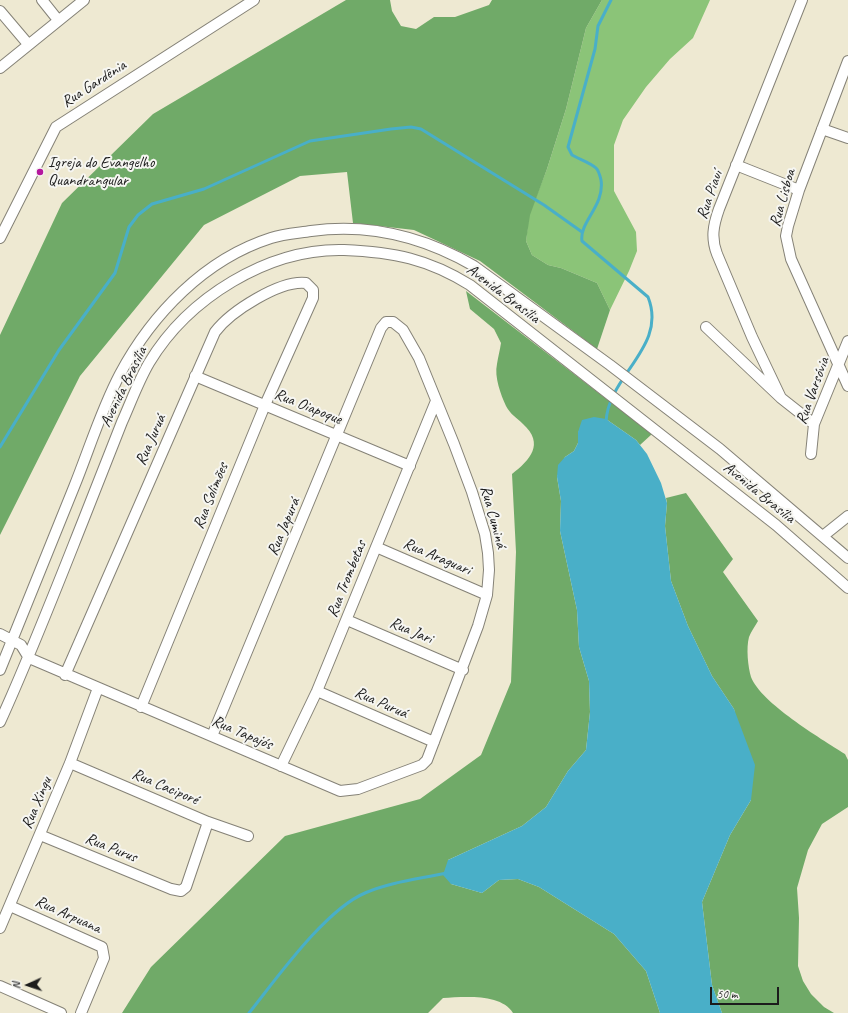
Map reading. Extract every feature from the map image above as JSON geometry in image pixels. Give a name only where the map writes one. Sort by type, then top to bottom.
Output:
[{"type":"street","points":[[42,0],[58,20]]},
{"type":"street","points":[[1,64],[84,0]]},
{"type":"street","name":"Rua Gardênia","points":[[0,238],[56,126],[254,0]]},
{"type":"street","name":"Rua Piauí","points":[[781,398],[752,337],[717,254],[712,238],[719,209],[802,0]]},
{"type":"street","points":[[0,11],[28,44]]},
{"type":"street","name":"Rua Lisboa","points":[[848,61],[799,190],[786,236],[788,251],[848,386]]},
{"type":"street","points":[[822,129],[848,138]]},
{"type":"street","points":[[736,165],[799,190]]},
{"type":"street","name":"Avenida Brasília","points":[[0,670],[110,398],[131,354],[156,320],[182,292],[209,270],[234,254],[271,238],[299,233],[346,229],[397,234],[427,243],[453,254],[480,271],[610,365],[720,449],[848,558]]},
{"type":"street","name":"Avenida Brasília","points":[[0,722],[29,658],[112,449],[149,363],[163,343],[202,304],[226,285],[254,269],[282,258],[310,252],[335,250],[392,253],[422,261],[455,276],[470,285],[776,525],[848,588]]},
{"type":"street","name":"Rua Juruá","points":[[65,675],[215,332],[229,316],[265,295],[296,282],[306,283],[310,286],[314,294],[313,298]]},
{"type":"street","name":"Rua Solimões","points":[[140,707],[265,405],[313,298]]},
{"type":"street","name":"Rua Cuminá","points":[[382,328],[386,322],[393,322],[408,336],[457,451],[485,534],[489,570],[487,595],[462,670],[434,742]]},
{"type":"street","points":[[706,327],[781,398],[814,424]]},
{"type":"street","name":"Rua Japurá","points":[[212,736],[382,328]]},
{"type":"street","name":"Rua Varsóvia","points":[[811,454],[814,424],[848,341]]},
{"type":"street","name":"Rua Oiapoque","points":[[196,376],[410,466]]},
{"type":"street","name":"Rua Trombetas","points":[[282,766],[317,692],[436,401]]},
{"type":"street","points":[[823,536],[848,516]]},
{"type":"street","name":"Rua Araguari","points":[[376,547],[487,595]]},
{"type":"street","name":"Rua Jari","points":[[347,620],[462,670]]},
{"type":"street","points":[[0,634],[13,639],[24,648],[29,658]]},
{"type":"street","name":"Rua Tapajós","points":[[29,658],[65,675],[340,791],[352,791],[422,765],[426,762],[434,742]]},
{"type":"street","name":"Rua Xingu","points":[[0,928],[70,763],[98,688]]},
{"type":"street","name":"Rua Puruá","points":[[317,692],[434,742]]},
{"type":"street","name":"Rua Caciporé","points":[[70,763],[208,822],[248,836]]},
{"type":"street","name":"Rua Purus","points":[[40,835],[170,889],[181,891],[186,887],[208,822]]},
{"type":"street","name":"Rua Arpuana","points":[[10,906],[100,945],[104,950],[104,958],[82,1011]]},
{"type":"street","points":[[0,986],[61,1013]]},
{"type":"green space","points":[[346,0],[390,0],[392,11],[401,26],[416,29],[434,17],[455,17],[489,5],[492,0],[602,0],[586,28],[566,109],[547,169],[530,215],[526,241],[532,255],[548,265],[561,268],[597,283],[610,310],[597,349],[480,261],[414,230],[353,223],[347,172],[300,176],[204,225],[80,376],[0,535],[0,335],[62,203],[153,114]]},
{"type":"green space","points":[[602,0],[710,0],[693,38],[670,59],[646,87],[623,120],[614,145],[614,191],[636,232],[637,251],[610,310],[597,283],[561,268],[548,265],[532,255],[526,241],[529,215],[547,169],[566,109],[586,28]]},
{"type":"green space","points":[[466,291],[652,434],[640,445],[636,440],[606,419],[578,432],[578,443],[574,451],[565,457],[557,477],[561,501],[560,531],[577,610],[579,647],[589,681],[590,712],[586,750],[568,771],[546,807],[522,826],[448,860],[451,884],[482,893],[499,880],[518,879],[539,887],[614,934],[646,971],[660,1013],[513,1013],[500,1002],[491,999],[471,997],[443,998],[428,1013],[122,1013],[151,967],[285,836],[420,799],[481,755],[511,682],[516,552],[512,474],[519,469],[529,457],[534,445],[530,431],[508,409],[500,391],[496,369],[501,343],[494,329],[470,309]]},
{"type":"green space","points":[[686,493],[733,559],[723,572],[758,621],[748,641],[748,663],[751,677],[757,687],[766,698],[779,709],[845,754],[848,760],[848,807],[822,824],[808,850],[797,888],[799,918],[798,966],[803,981],[811,994],[824,1007],[834,1013],[722,1013],[712,985],[702,902],[730,835],[751,800],[734,709],[712,676],[688,626],[671,581],[665,526],[666,498]]},
{"type":"water","points":[[594,417],[606,419],[636,440],[647,454],[661,483],[667,503],[665,526],[671,581],[688,626],[712,676],[734,709],[755,765],[751,800],[730,835],[702,902],[712,985],[722,1013],[660,1013],[646,971],[614,934],[539,887],[518,879],[499,880],[482,893],[451,884],[443,875],[448,860],[522,826],[546,807],[568,771],[586,750],[590,712],[589,681],[579,647],[577,610],[560,531],[561,501],[557,477],[558,465],[565,457],[574,451],[578,443],[578,432],[582,420]]},
{"type":"waterway","points":[[606,422],[609,405],[616,390],[644,346],[650,331],[652,315],[648,297],[582,241],[584,227],[599,198],[601,180],[599,172],[596,168],[572,155],[568,147],[595,49],[598,26],[611,0]]},
{"type":"waterway","points":[[0,447],[59,350],[115,273],[129,227],[138,215],[152,204],[204,189],[310,141],[391,129],[411,127],[421,129],[544,205],[582,232]]},
{"type":"waterway","points":[[249,1013],[302,946],[334,914],[350,902],[365,893],[384,886],[446,873]]},
{"type":"place","name":"Igreja do Evangelho Quandrangular","points":[[40,172]]}]
